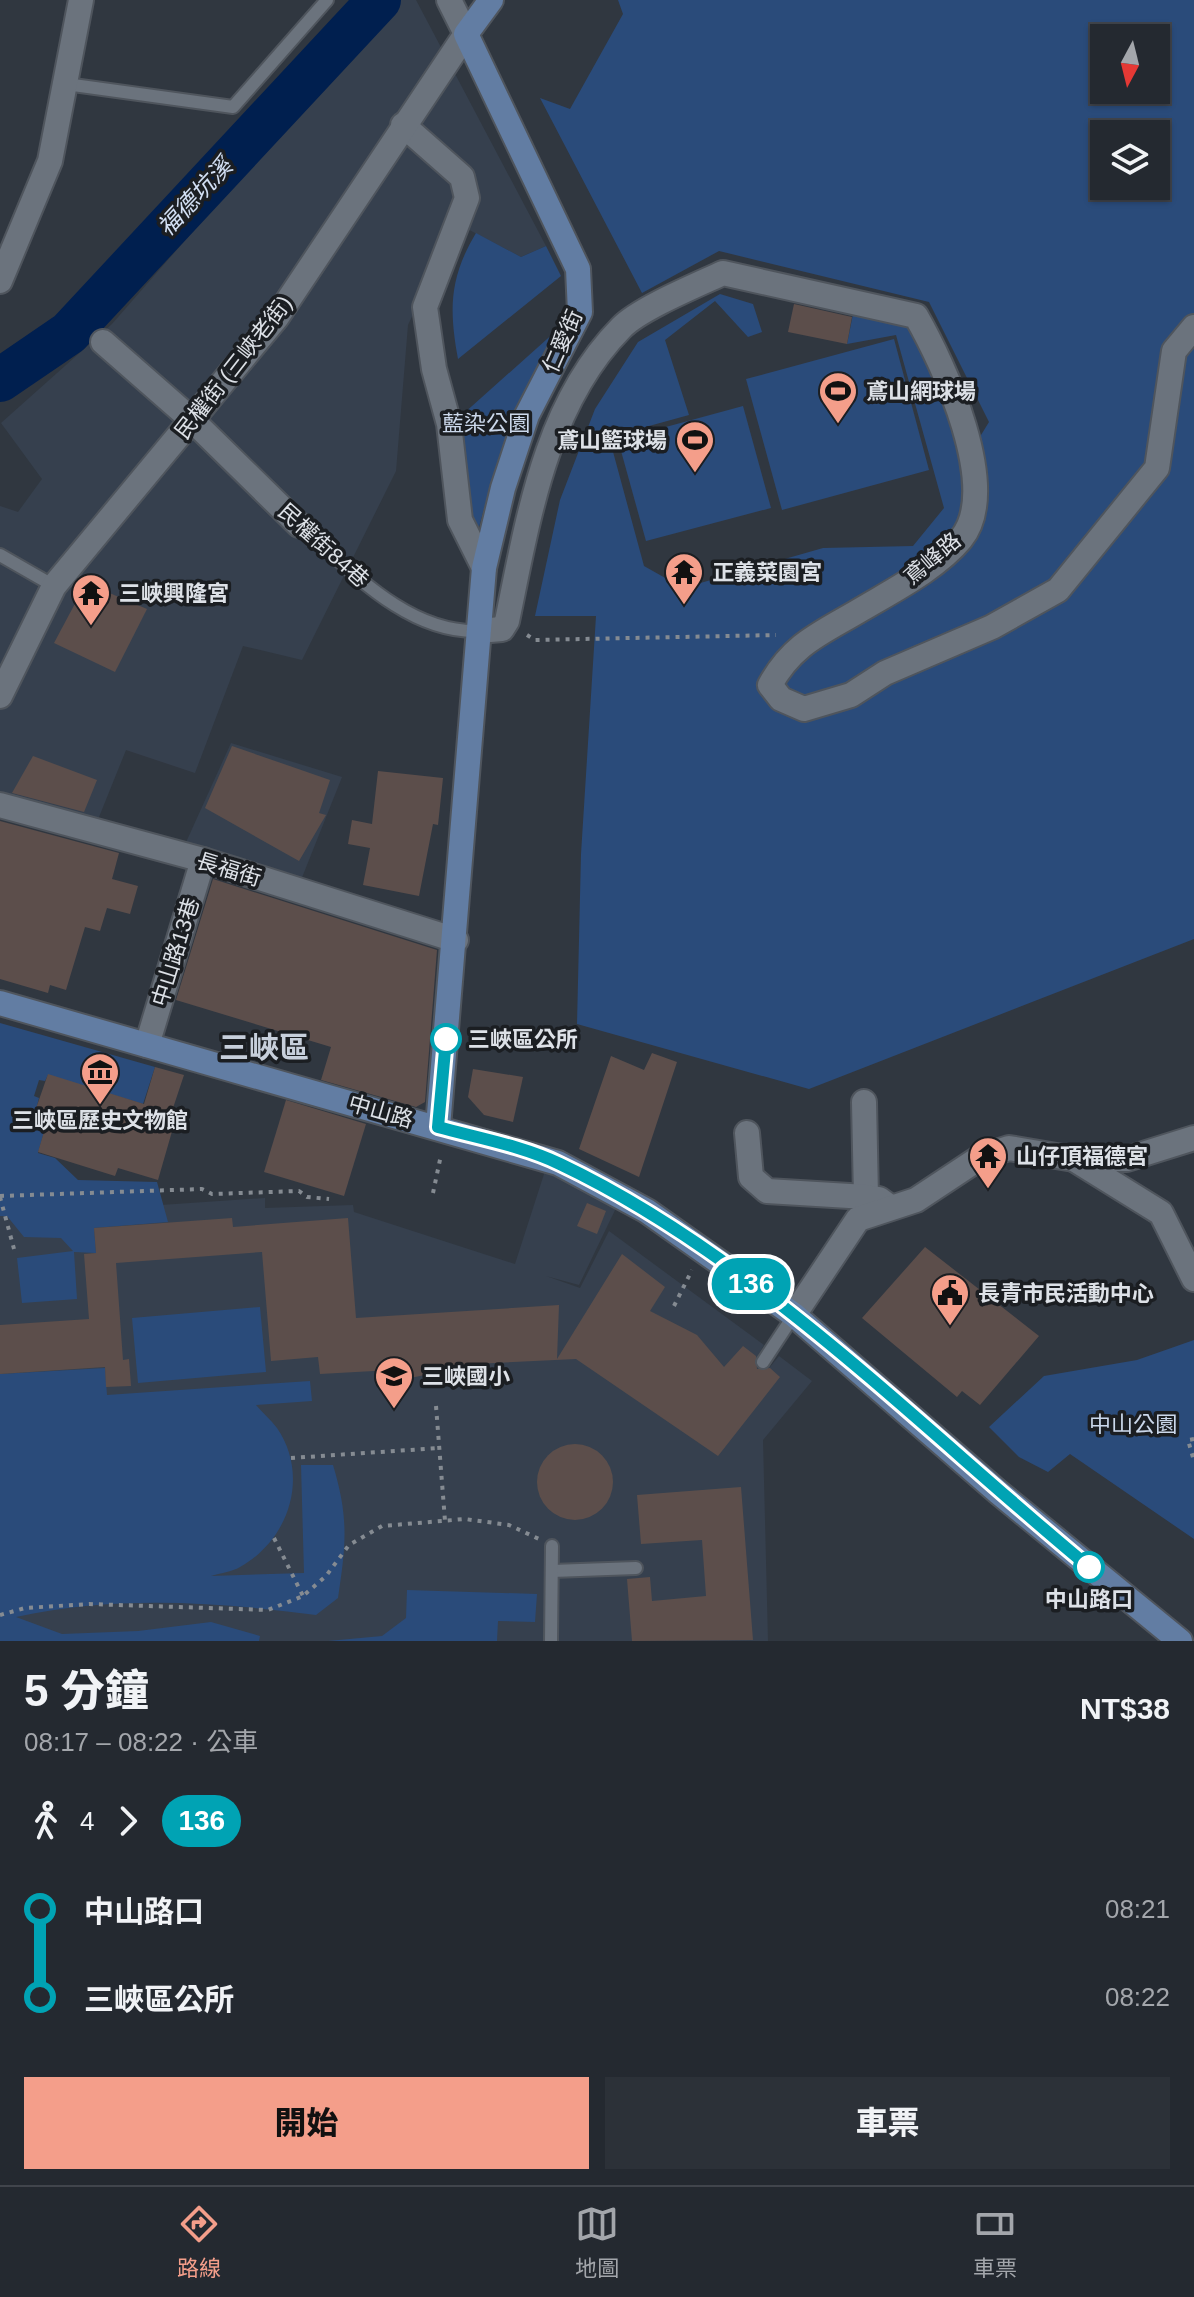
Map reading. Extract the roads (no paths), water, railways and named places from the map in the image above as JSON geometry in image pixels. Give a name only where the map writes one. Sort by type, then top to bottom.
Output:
[{"type":"street","points":[[0,281],[47,172],[81,0]]},
{"type":"street","points":[[449,0],[466,34],[491,0]]},
{"type":"street","name":"民權街 (三峽老街)","points":[[0,696],[54,586],[277,317],[466,34]]},
{"type":"street","name":"仁愛街","points":[[442,1128],[484,568],[503,488],[527,415],[580,312],[578,269],[466,34]]},
{"type":"street","points":[[403,125],[462,177],[467,198],[425,307],[434,369],[449,424],[460,520],[484,568]]},
{"type":"street","name":"鳶峰路","points":[[478,631],[502,629],[507,621],[534,494],[563,416],[586,371],[622,326],[723,273],[916,316],[951,385],[975,485],[972,512],[963,537],[910,578],[784,659],[770,685],[781,699],[804,709],[851,695],[885,673],[1004,622],[1058,590],[1157,468],[1174,351],[1194,327]]},
{"type":"street","name":"民權街84巷","points":[[103,342],[192,420],[299,525]]},
{"type":"street","name":"長福街","points":[[0,805],[203,860],[456,940]]},
{"type":"street","name":"中山路13巷","points":[[147,1045],[203,860]]},
{"type":"street","name":"中山路","points":[[0,1003],[558,1163],[647,1211],[794,1315],[998,1492],[1180,1641]]},
{"type":"street","points":[[864,1102],[866,1197]]},
{"type":"street","points":[[747,1133],[751,1177],[767,1191],[866,1197],[879,1199],[890,1207]]},
{"type":"street","points":[[794,1315],[858,1219],[916,1200],[981,1157],[1009,1148],[1074,1159],[1127,1159],[1194,1138]]},
{"type":"street","points":[[1074,1159],[1161,1213],[1194,1279]]},
{"type":"lane","points":[[66,84],[233,107],[327,0]]},
{"type":"lane","name":"民權街84巷","points":[[299,525],[385,600],[450,632],[478,631]]},
{"type":"lane","points":[[0,555],[54,586]]},
{"type":"lane","points":[[763,1362],[794,1315]]},
{"type":"lane","points":[[551,1641],[552,1546]]},
{"type":"lane","points":[[552,1571],[636,1568]]},
{"type":"waterway","name":"福德坑溪","points":[[0,380],[69,333],[379,0]]},
{"type":"place","name":"鳶山網球場","points":[[838,425]]},
{"type":"place","name":"鳶山籃球場","points":[[695,474]]},
{"type":"place","name":"正義菜園宮","points":[[684,606]]},
{"type":"place","name":"三峽興隆宮","points":[[91,627]]},
{"type":"place","name":"三峽區公所","points":[[446,1039]]},
{"type":"place","name":"三峽區歷史文物館","points":[[100,1106]]},
{"type":"place","name":"山仔頂福德宮","points":[[988,1190]]},
{"type":"place","name":"長青市民活動中心","points":[[950,1327]]},
{"type":"place","name":"三峽國小","points":[[394,1410]]},
{"type":"place","name":"中山路口","points":[[1089,1567]]},
{"type":"district","name":"三峽區","points":[[264,1048]]},
{"type":"park label","name":"藍染公園","points":[[486,423]]},
{"type":"park label","name":"中山公園","points":[[1133,1424]]}]
